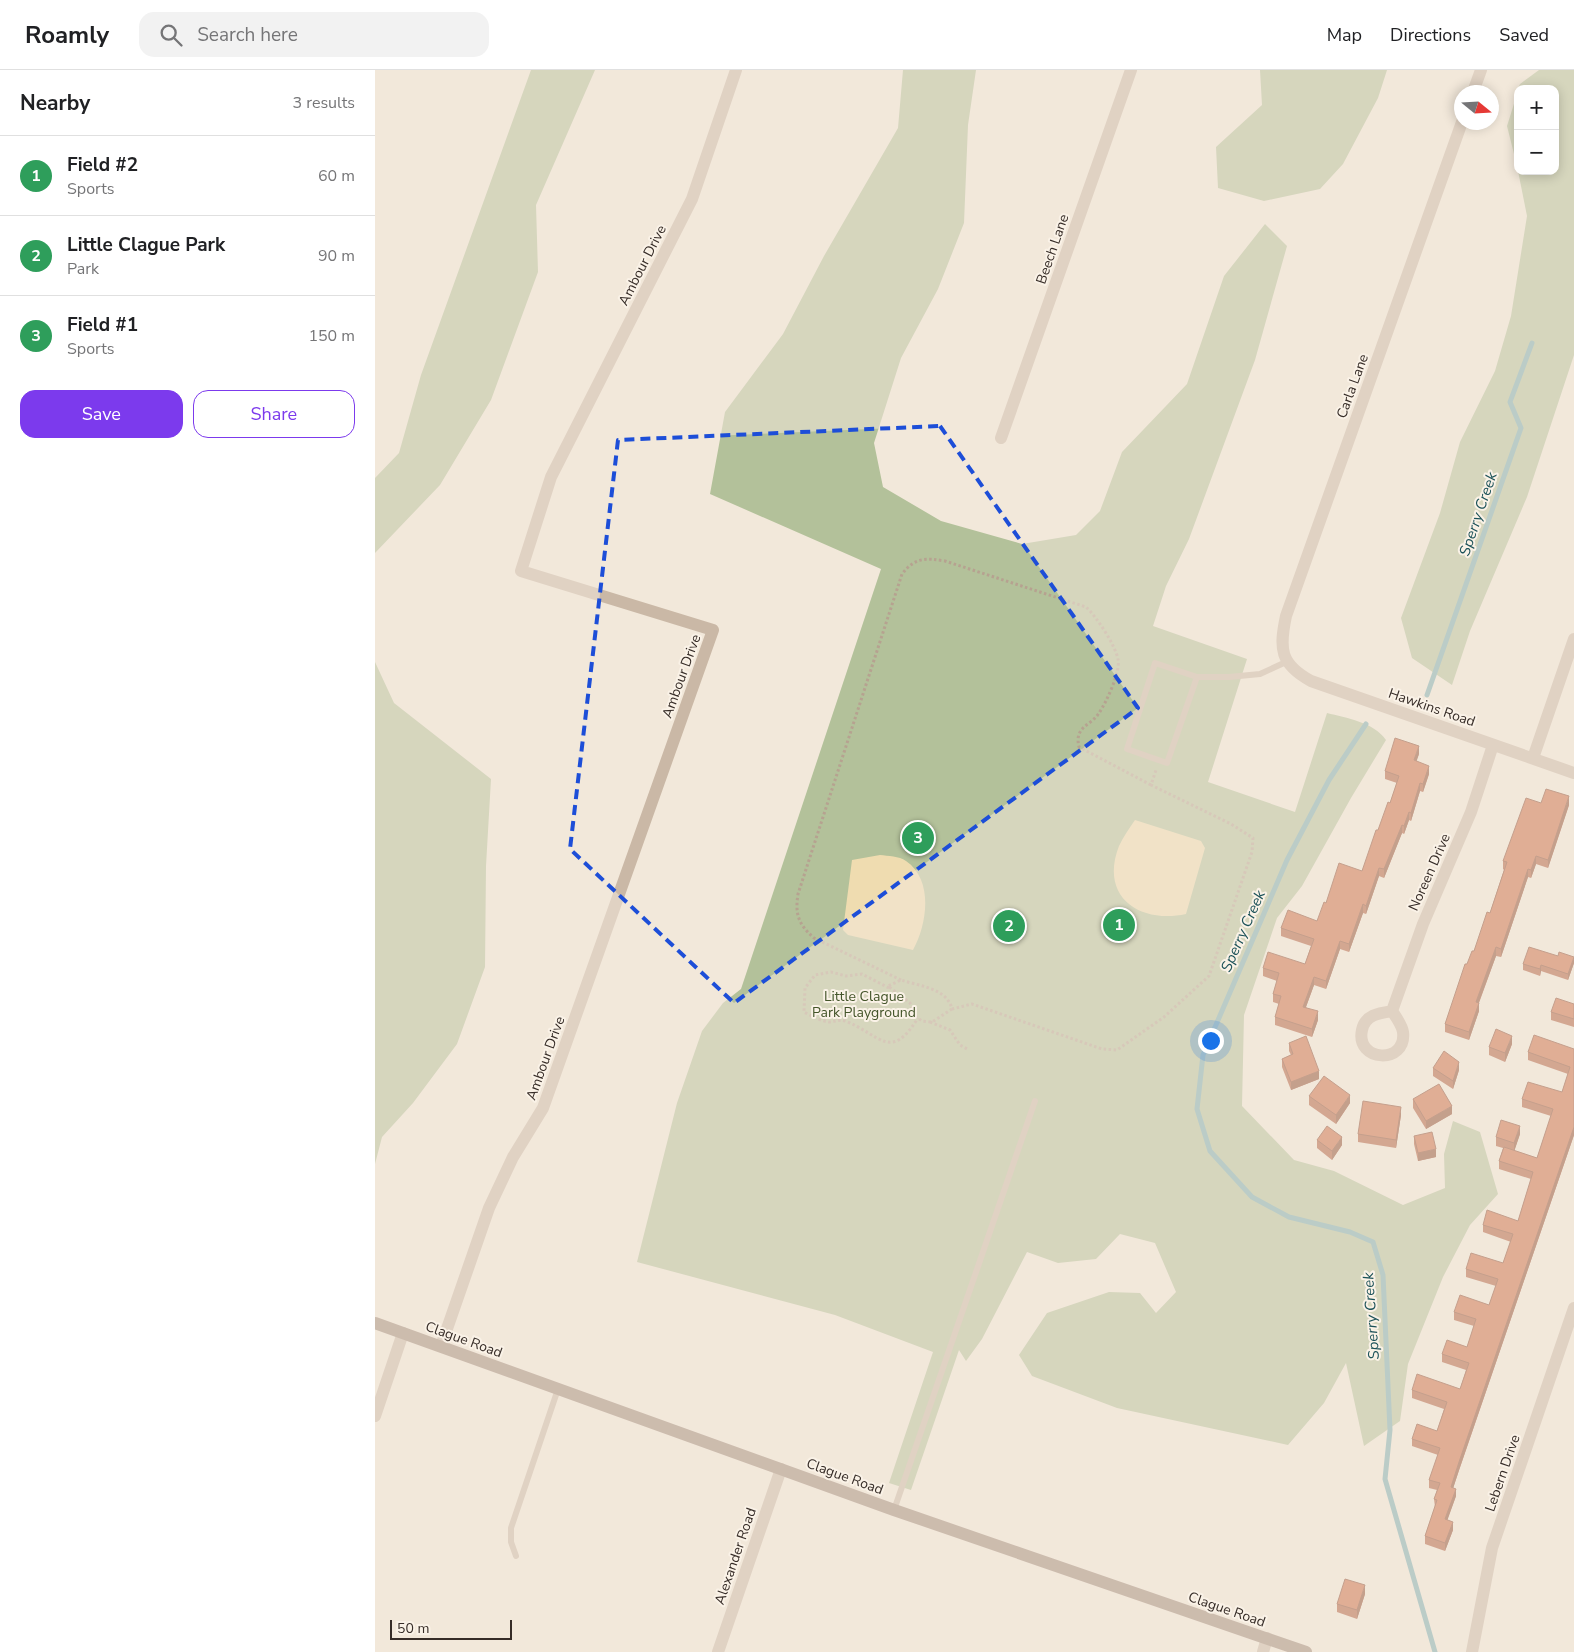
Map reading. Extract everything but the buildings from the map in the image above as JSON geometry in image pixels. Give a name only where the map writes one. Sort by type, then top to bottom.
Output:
[{"type":"main road","name":"Clague Road","points":[[375,1323],[894,1510],[1306,1652]]},
{"type":"street","name":"Ambour Drive","points":[[441,1346],[489,1208],[513,1157],[543,1108],[713,630],[521,571],[551,477],[692,199],[736,70]]},
{"type":"street","name":"Beech Lane","points":[[1001,438],[1131,70]]},
{"type":"street","points":[[1476,85],[1481,70]]},
{"type":"street","name":"Carla Lane","points":[[1286,662],[1282,635],[1286,616],[1459,130]]},
{"type":"street","points":[[1533,758],[1574,639]]},
{"type":"street","name":"Hawkins Road","points":[[1286,662],[1297,673],[1311,681],[1574,773]]},
{"type":"street","name":"Noreen Drive","points":[[1393,1011],[1423,924],[1471,812],[1493,745]]},
{"type":"street","name":"Lebern Drive","points":[[1472,1652],[1492,1548],[1574,1308]]},
{"type":"street","points":[[375,1416],[403,1333]]},
{"type":"street","name":"Alexander Road","points":[[718,1652],[781,1469]]},
{"type":"street","points":[[1263,1652],[1267,1638]]},
{"type":"lane","points":[[1197,677],[1167,763],[1127,749],[1155,663],[1197,677],[1229,677],[1260,674],[1286,662]]},
{"type":"lane","points":[[894,1510],[1035,1101]]},
{"type":"lane","points":[[516,1556],[511,1542],[511,1528],[559,1389]]},
{"type":"path","points":[[928,1022],[932,1022],[952,1008],[972,1004],[1102,1049],[1117,1050],[1164,1018],[1209,976],[1252,852],[1253,838],[1231,824],[1079,747],[1079,734],[1087,722],[1099,715],[1117,674],[1119,660],[1093,613],[1086,606],[945,561],[925,558],[909,565],[902,574],[798,894],[795,910],[800,925],[814,938],[901,980],[941,993],[950,999],[952,1008]]},
{"type":"path","points":[[1151,784],[1156,770]]},
{"type":"path","points":[[918,1018],[906,1036],[900,1041],[890,1042],[875,1038],[867,1031],[846,1022],[829,1022],[804,1012],[805,988],[815,975],[822,973],[831,972],[846,976],[862,974],[905,998],[918,1018],[950,1030],[960,1045],[969,1050]]},
{"type":"path","points":[[891,989],[888,986],[901,980]]},
{"type":"highlighted area","points":[[940,426],[1138,708],[734,1003],[570,849],[618,440]]},
{"type":"green space","points":[[531,70],[595,70],[536,205],[538,272],[491,400],[440,485],[375,553],[375,478],[399,453],[421,375]]},
{"type":"green space","name":"Little Clague Park Playground","points":[[903,70],[976,70],[968,125],[964,223],[938,289],[901,358],[874,443],[883,487],[941,521],[1022,544],[1076,535],[1100,511],[1122,452],[1187,384],[1224,276],[1265,224],[1287,246],[1255,360],[1189,539],[1166,586],[1153,626],[1247,659],[1208,782],[1295,812],[1327,713],[1367,725],[1381,734],[1386,740],[1302,886],[1277,918],[1244,1015],[1242,1106],[1294,1160],[1334,1171],[1403,1205],[1445,1188],[1444,1154],[1453,1121],[1480,1132],[1498,1194],[1470,1225],[1443,1277],[1408,1364],[1400,1421],[1364,1446],[1346,1363],[1324,1403],[1288,1445],[1117,1408],[1032,1376],[1019,1355],[1047,1313],[1109,1292],[1140,1293],[1156,1313],[1176,1292],[1155,1243],[1120,1234],[1096,1259],[1058,1263],[1027,1252],[982,1339],[966,1361],[959,1350],[911,1490],[889,1483],[933,1352],[835,1315],[637,1262],[677,1103],[702,1031],[723,1003],[741,989],[881,569],[710,494],[725,412],[783,334],[824,256],[898,128]]},
{"type":"green space","points":[[1260,70],[1387,70],[1378,98],[1343,164],[1320,189],[1264,201],[1218,188],[1216,147],[1262,105]]},
{"type":"green space","points":[[1539,70],[1574,70],[1574,355],[1527,497],[1470,631],[1452,685],[1412,658],[1401,618],[1440,513],[1460,442],[1495,371],[1511,316],[1527,216],[1519,175],[1559,175],[1559,85],[1520,84]]},
{"type":"green space","points":[[1514,104],[1514,154],[1507,126]]},
{"type":"green space","points":[[375,662],[394,703],[491,779],[486,866],[485,967],[457,1044],[413,1103],[382,1137],[375,1164]]},
{"type":"sand","points":[[1135,820],[1201,841],[1205,848],[1186,914],[1153,915],[1139,910],[1128,903],[1119,893],[1115,880],[1114,864],[1119,846]]},
{"type":"sand","points":[[880,855],[903,859],[915,869],[921,879],[925,903],[924,916],[922,928],[913,950],[848,935],[843,930],[852,860]]},
{"type":"waterway","name":"Sperry Creek","points":[[1427,695],[1521,428],[1510,402],[1532,343]]},
{"type":"waterway","name":"Sperry Creek","points":[[1366,724],[1329,780],[1287,860],[1203,1055],[1197,1109],[1210,1151],[1252,1197],[1289,1217],[1350,1232],[1373,1242],[1383,1275],[1390,1430],[1385,1479],[1435,1652]]},
{"type":"place","name":"Field #1","points":[[918,838]]},
{"type":"place","name":"Field #2","points":[[1119,925]]},
{"type":"place","name":"Little Clague Park","points":[[1009,926]]}]
